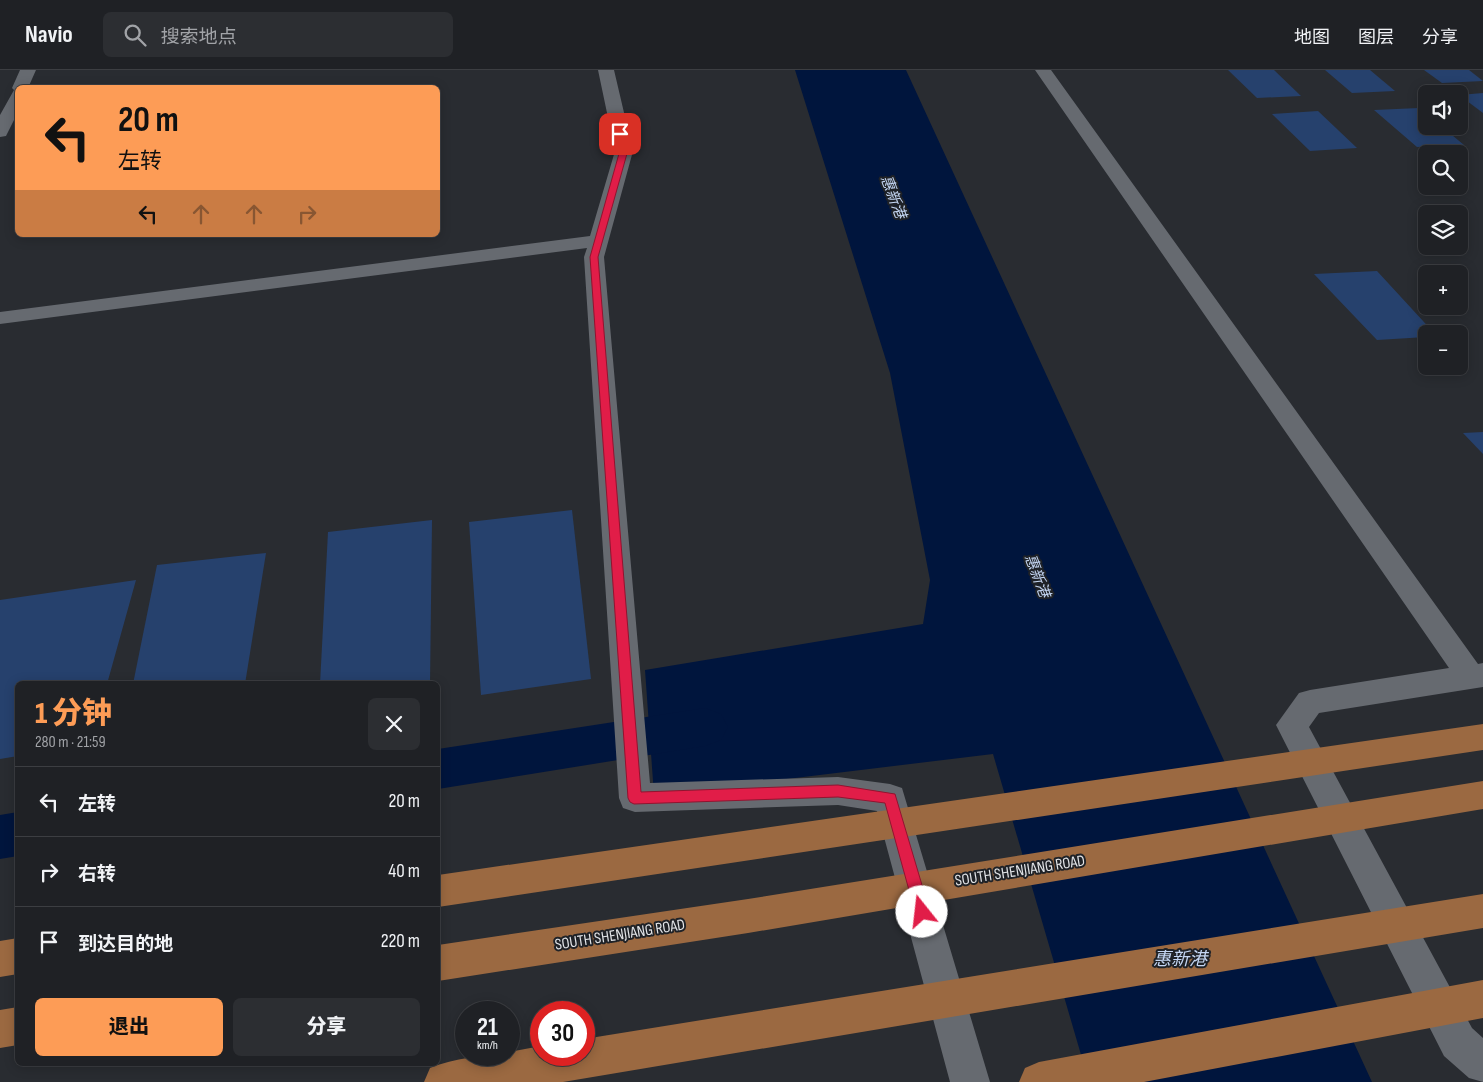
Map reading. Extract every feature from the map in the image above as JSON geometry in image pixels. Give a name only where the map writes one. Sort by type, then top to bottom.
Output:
[{"type":"main road","points":[[440,891],[733,846],[1483,737]]},
{"type":"main road","name":"SOUTH SHENJIANG ROAD","points":[[440,963],[748,916],[1483,795]]},
{"type":"main road","points":[[444,1082],[750,1034],[1483,911]]},
{"type":"main road","points":[[0,958],[15,956]]},
{"type":"main road","points":[[1039,1082],[1483,999]]},
{"type":"main road","points":[[0,1030],[15,1027]]},
{"type":"street","points":[[21,85],[28,70]]},
{"type":"street","points":[[606,70],[624,150],[594,257],[634,798],[838,791],[890,798],[970,1082]]},
{"type":"street","points":[[1044,70],[1477,676],[1310,702],[1292,725],[1458,1042],[1483,1064]]},
{"type":"street","points":[[0,132],[15,100]]},
{"type":"street","points":[[0,318],[598,241]]},
{"type":"water","name":"惠新港","points":[[795,70],[906,70],[1372,1082],[1089,1082],[993,754],[654,795],[645,670],[923,624],[930,580],[890,373]]},
{"type":"building","points":[[1228,70],[1274,70],[1301,96],[1257,98]]},
{"type":"building","points":[[1325,70],[1370,70],[1395,91],[1352,93]]},
{"type":"building","points":[[1424,70],[1469,70],[1483,81],[1442,83]]},
{"type":"building","points":[[1483,93],[1483,113],[1468,102],[1468,94]]},
{"type":"building","points":[[1418,108],[1418,135],[1452,135],[1464,145],[1418,145],[1417,147],[1374,110]]},
{"type":"building","points":[[1318,111],[1357,148],[1310,151],[1272,114]]},
{"type":"building","points":[[1377,271],[1427,325],[1418,325],[1418,337],[1377,340],[1314,274]]},
{"type":"building","points":[[1483,432],[1483,454],[1463,433]]},
{"type":"building","points":[[572,510],[591,679],[481,695],[469,522]]},
{"type":"building","points":[[432,520],[430,681],[320,681],[328,532]]},
{"type":"building","points":[[266,553],[245,681],[134,681],[157,565]]},
{"type":"building","points":[[136,580],[108,681],[15,681],[15,756],[0,759],[0,600]]},
{"type":"waterway","points":[[440,769],[705,727]]},
{"type":"waterway","points":[[0,837],[15,834]]},
{"type":"route","points":[[620,134],[624,150],[594,257],[634,798],[838,791],[890,798],[922,912]]}]
